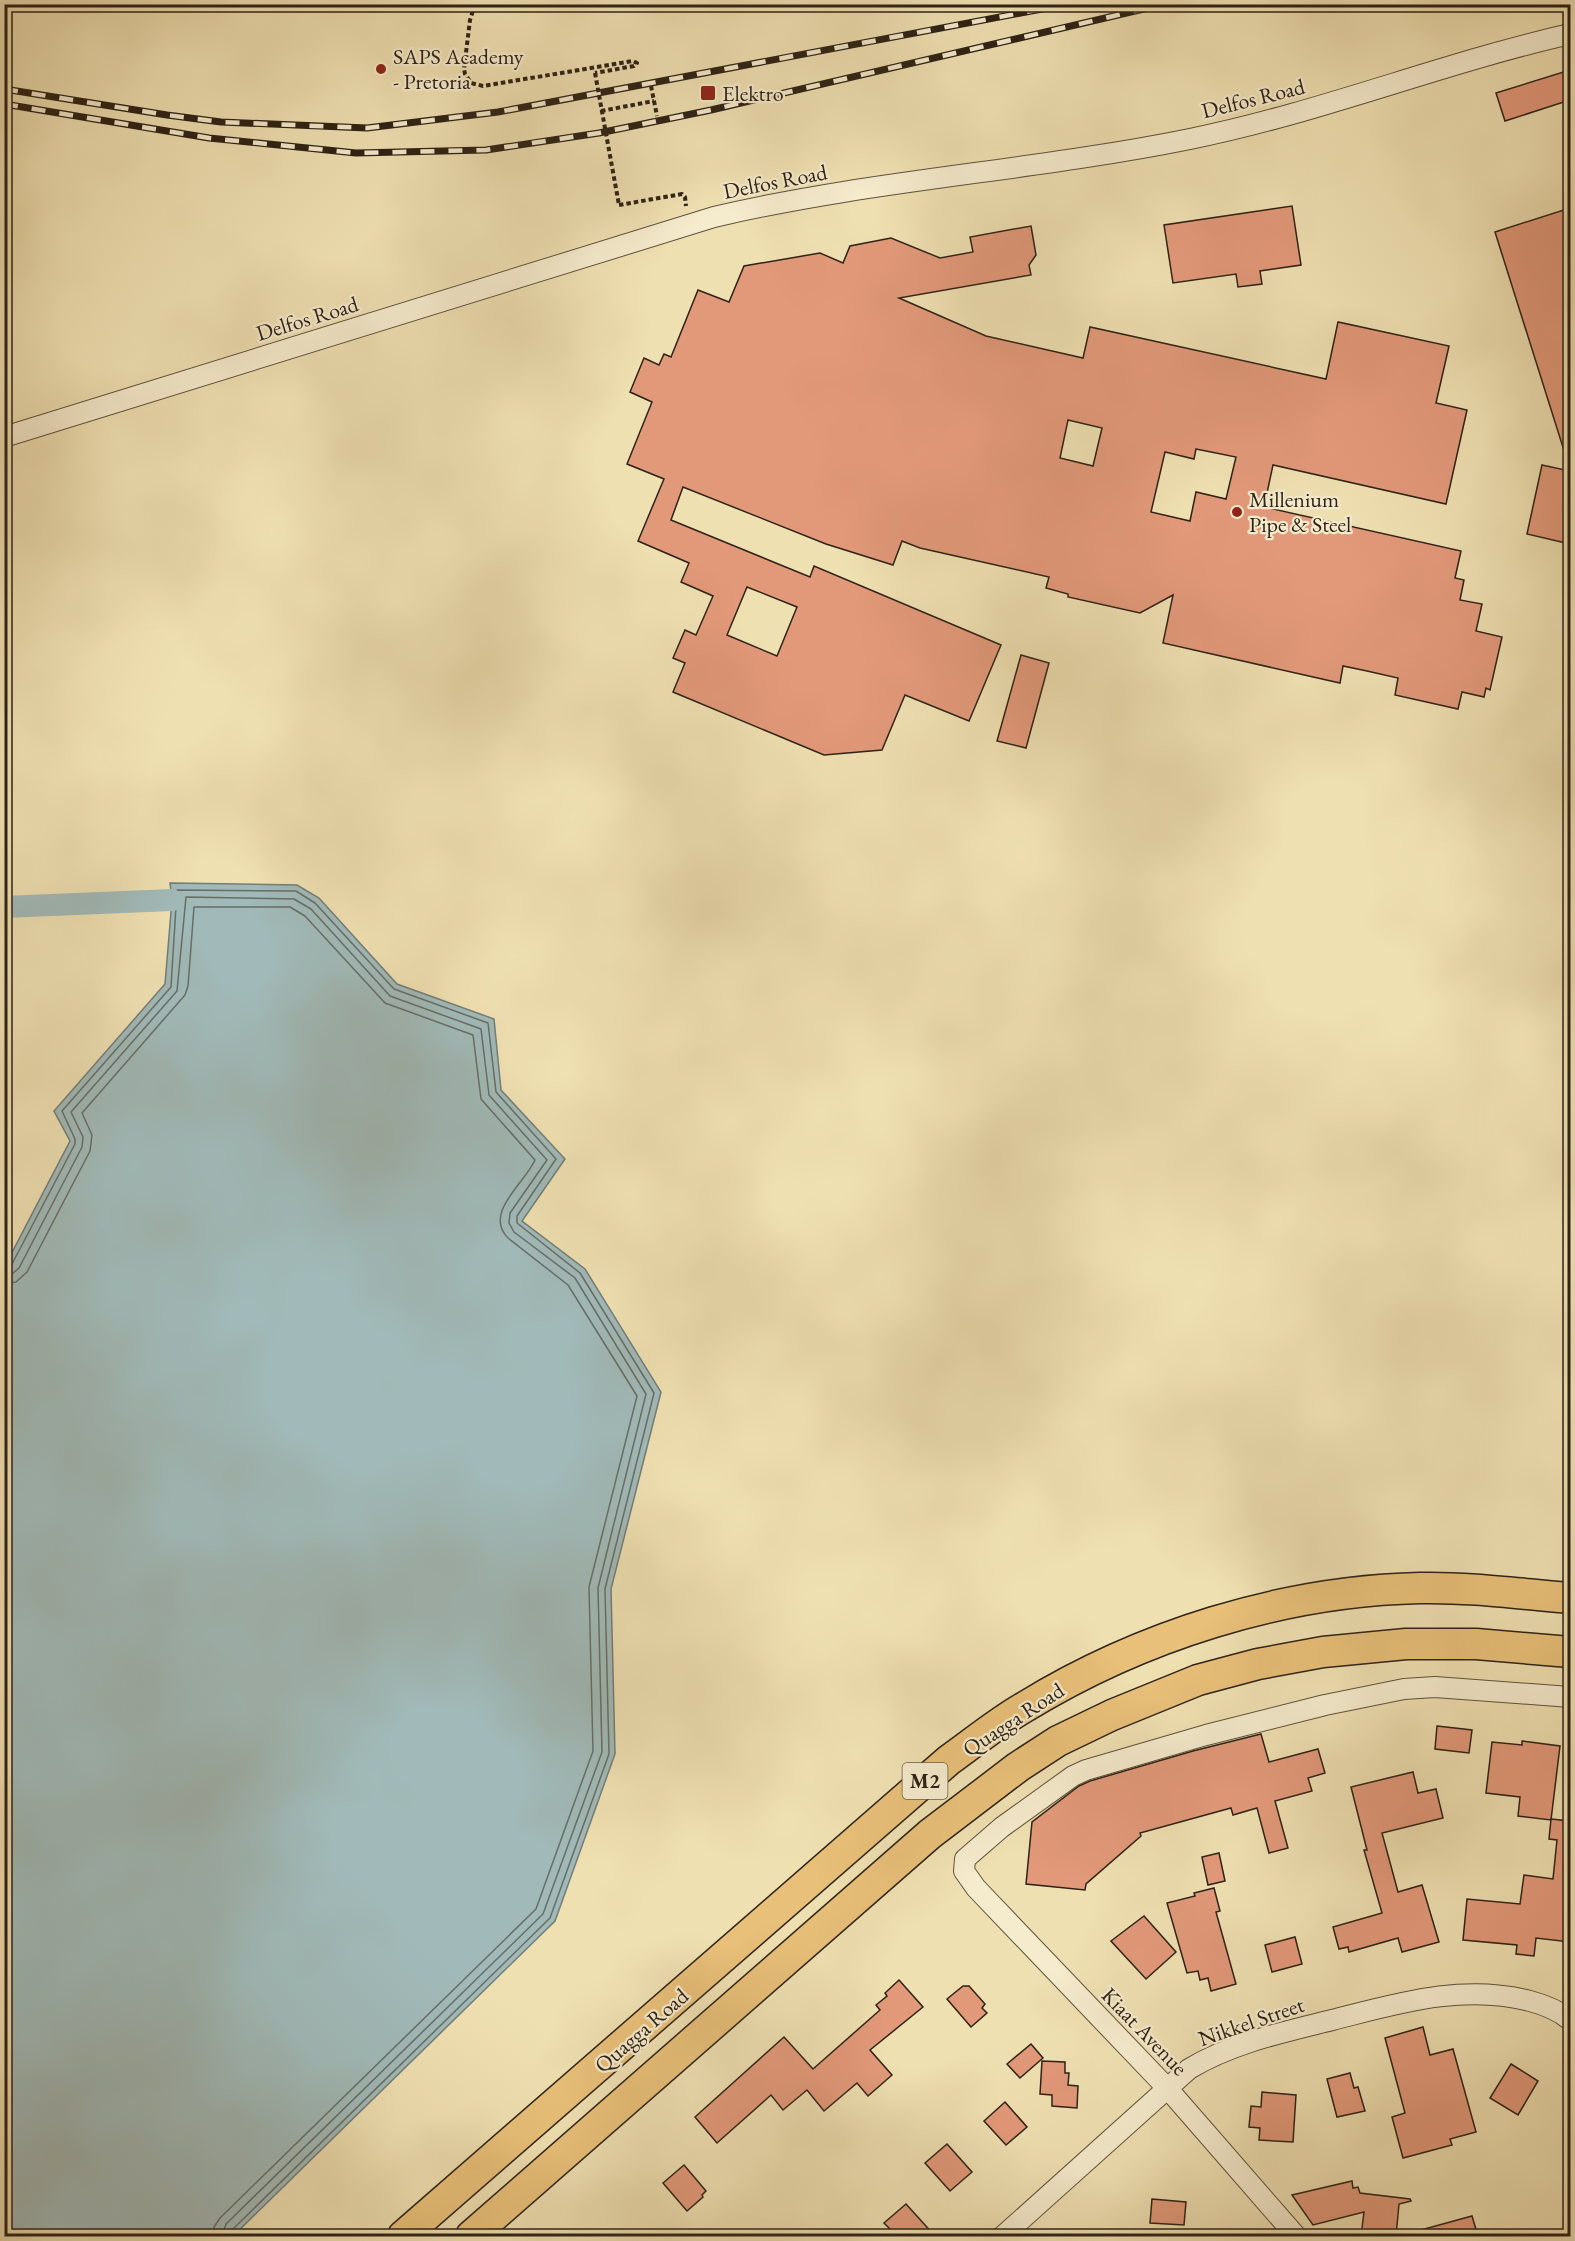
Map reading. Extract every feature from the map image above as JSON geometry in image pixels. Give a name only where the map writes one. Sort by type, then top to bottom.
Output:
[{"type":"main road","name":"Quagga Road","points":[[404,2236],[931,1775],[1023,1708],[1143,1646],[1240,1615],[1299,1601],[1419,1588],[1477,1589],[1570,1598]]},
{"type":"main road","name":"Quagga Road","points":[[471,2236],[930,1834],[1018,1767],[1058,1741],[1112,1715],[1198,1680],[1258,1664],[1323,1652],[1406,1644],[1476,1644],[1570,1652]]},
{"type":"street","name":"Delfos Road","points":[[4,437],[714,217],[790,200],[1139,148],[1226,132],[1509,49],[1570,34]]},
{"type":"street","name":"Kiaat Avenue","points":[[1296,2236],[1168,2089],[970,1881],[964,1871],[965,1859],[1008,1822],[1073,1776],[1086,1770],[1206,1734],[1325,1705],[1404,1689],[1435,1687],[1570,1697]]},
{"type":"street","name":"Nikkel Street","points":[[1004,2236],[1189,2069],[1260,2039],[1418,1999],[1463,1994],[1507,1995],[1555,2009],[1570,2020]]},
{"type":"path","points":[[475,4],[470,20],[464,69],[471,84],[483,86],[633,61],[637,63],[634,66],[595,73],[620,205],[674,195]]},
{"type":"path","points":[[651,86],[657,116]]},
{"type":"path","points":[[601,111],[654,101]]},
{"type":"water","points":[[170,883],[297,885],[319,898],[397,984],[494,1019],[501,1090],[565,1159],[522,1221],[585,1269],[661,1392],[611,1589],[615,1754],[555,1921],[233,2236],[5,2236],[5,1266],[70,1141],[54,1111],[165,984],[172,900]]},
{"type":"building","points":[[1570,70],[1570,100],[1505,121],[1496,93]]},
{"type":"building","points":[[1292,206],[1301,265],[1260,271],[1262,284],[1238,287],[1236,274],[1173,283],[1164,225]]},
{"type":"building","points":[[1570,208],[1570,460],[1567,460],[1495,232]]},
{"type":"building","points":[[1031,226],[1036,255],[1029,265],[1031,275],[899,298],[986,336],[1083,358],[1090,327],[1326,379],[1338,322],[1449,346],[1436,403],[1467,410],[1446,504],[1273,465],[1264,507],[1461,551],[1455,578],[1464,580],[1460,600],[1482,604],[1476,631],[1502,637],[1490,690],[1486,688],[1484,697],[1462,692],[1458,709],[1395,695],[1398,678],[1367,671],[1343,666],[1340,683],[1163,643],[1173,595],[1140,613],[1068,597],[1068,594],[1046,588],[1049,577],[920,548],[902,541],[893,565],[826,544],[683,487],[671,520],[810,577],[814,566],[1001,645],[969,721],[905,695],[882,750],[824,755],[673,692],[685,663],[673,658],[685,630],[696,635],[713,596],[681,582],[689,563],[638,541],[664,479],[627,464],[652,402],[630,392],[644,358],[659,365],[664,354],[671,357],[698,290],[729,302],[744,266],[820,253],[843,263],[850,246],[891,238],[940,258],[973,252],[970,237]],"holes":[[[1068,420],[1102,428],[1093,466],[1060,458]],[[1196,449],[1236,457],[1226,499],[1196,492],[1190,521],[1151,512],[1165,452],[1194,459]],[[747,587],[797,607],[777,656],[727,635]]]},
{"type":"building","points":[[1542,465],[1570,471],[1570,544],[1527,534]]},
{"type":"building","points":[[1021,655],[1049,663],[1026,748],[997,741]]},
{"type":"building","points":[[1437,1726],[1472,1730],[1469,1753],[1435,1749]]},
{"type":"building","points":[[1261,1734],[1269,1762],[1318,1749],[1325,1773],[1308,1778],[1312,1791],[1275,1801],[1288,1848],[1269,1853],[1257,1808],[1233,1815],[1231,1808],[1140,1833],[1141,1836],[1086,1884],[1085,1890],[1026,1884],[1032,1822],[1079,1786],[1193,1751]]},
{"type":"building","points":[[1522,1741],[1560,1746],[1551,1820],[1518,1816],[1520,1797],[1486,1793],[1492,1742],[1522,1745]]},
{"type":"building","points":[[1413,1772],[1418,1793],[1436,1789],[1443,1818],[1382,1833],[1398,1892],[1422,1885],[1439,1942],[1402,1952],[1398,1938],[1349,1952],[1348,1947],[1339,1949],[1333,1927],[1382,1913],[1364,1850],[1367,1850],[1351,1787]]},
{"type":"building","points":[[1551,1819],[1570,1821],[1570,1942],[1536,1938],[1534,1956],[1516,1954],[1517,1945],[1463,1940],[1467,1899],[1520,1904],[1524,1875],[1553,1879],[1557,1840],[1549,1839]]},
{"type":"building","points":[[1219,1853],[1225,1881],[1208,1885],[1202,1857]]},
{"type":"building","points":[[1214,1888],[1220,1911],[1216,1912],[1236,1984],[1211,1991],[1208,1978],[1200,1980],[1198,1971],[1187,1973],[1167,1903],[1195,1896],[1194,1893]]},
{"type":"building","points":[[1144,1916],[1176,1952],[1146,1979],[1111,1941]]},
{"type":"building","points":[[1295,1937],[1302,1964],[1272,1972],[1265,1945]]},
{"type":"building","points":[[899,1980],[923,2007],[870,2050],[892,2075],[868,2096],[857,2083],[824,2111],[807,2090],[783,2110],[771,2095],[717,2143],[695,2117],[784,2037],[813,2069],[880,2010],[876,2005],[887,1996],[885,1993]]},
{"type":"building","points":[[963,1986],[969,1986],[985,2004],[982,2008],[987,2013],[971,2027],[947,1999]]},
{"type":"building","points":[[1423,2027],[1430,2055],[1453,2049],[1476,2132],[1450,2139],[1452,2145],[1403,2158],[1392,2117],[1405,2113],[1385,2038]]},
{"type":"building","points":[[1031,2044],[1043,2058],[1020,2078],[1007,2064]]},
{"type":"building","points":[[1042,2061],[1065,2062],[1065,2073],[1069,2073],[1068,2085],[1078,2086],[1077,2108],[1052,2106],[1052,2095],[1040,2094]]},
{"type":"building","points":[[1511,2064],[1538,2081],[1518,2115],[1490,2098]]},
{"type":"building","points":[[1350,2073],[1354,2088],[1358,2087],[1365,2111],[1337,2117],[1327,2079]]},
{"type":"building","points":[[1262,2092],[1296,2095],[1293,2142],[1259,2140],[1260,2128],[1249,2127],[1251,2106],[1261,2107]]},
{"type":"building","points":[[1005,2102],[1027,2127],[1006,2145],[984,2121]]},
{"type":"building","points":[[947,2144],[972,2172],[950,2191],[925,2163]]},
{"type":"building","points":[[684,2165],[706,2191],[703,2197],[687,2211],[663,2183]]},
{"type":"building","points":[[1352,2181],[1353,2188],[1358,2187],[1360,2193],[1410,2199],[1411,2201],[1399,2204],[1396,2236],[1361,2236],[1364,2212],[1313,2225],[1292,2195]]},
{"type":"building","points":[[1152,2199],[1186,2202],[1184,2225],[1150,2223]]},
{"type":"building","points":[[906,2204],[935,2236],[897,2236],[884,2223]]},
{"type":"building","points":[[1472,2216],[1478,2236],[1417,2236],[1417,2231]]},
{"type":"waterway","points":[[4,907],[172,900]]},
{"type":"railway","points":[[4,89],[221,122],[367,128],[498,112],[1068,4]]},
{"type":"railway","points":[[4,104],[209,138],[356,153],[486,150],[599,133],[711,110],[1165,4]]},
{"type":"place","name":"SAPS Academy - Pretoria","points":[[381,69]]},
{"type":"place","name":"Elektro","points":[[708,93]]},
{"type":"place","name":"Millenium Pipe & Steel","points":[[1237,512]]}]
